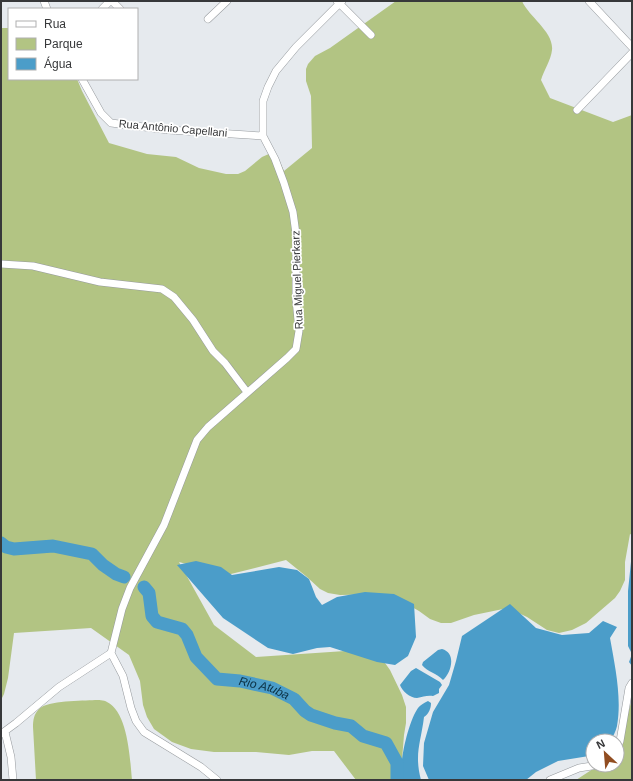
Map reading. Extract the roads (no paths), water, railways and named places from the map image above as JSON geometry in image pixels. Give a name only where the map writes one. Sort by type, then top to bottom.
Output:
[{"type":"street","points":[[103,8],[111,1],[119,8]]},
{"type":"street","points":[[208,19],[227,1]]},
{"type":"street","points":[[589,1],[632,47]]},
{"type":"street","points":[[339,2],[371,35]]},
{"type":"street","name":"Rua Miguel Pierkarz","points":[[111,653],[122,609],[130,588],[164,526],[197,440],[208,427],[296,349],[299,331],[296,299],[296,234],[293,212],[275,159],[263,136],[263,101],[276,71],[296,47],[339,2]]},
{"type":"street","points":[[577,110],[632,53]]},
{"type":"street","name":"Rua Antônio Capellani","points":[[83,80],[101,113],[111,123],[169,130],[263,136]]},
{"type":"street","points":[[1,264],[33,266],[100,282],[162,289],[174,297],[213,351],[247,392]]},
{"type":"street","points":[[13,780],[11,757],[3,733],[54,690],[111,653],[123,676],[133,715],[144,732],[201,767],[217,780]]},
{"type":"street","points":[[621,733],[629,688],[632,683]]},
{"type":"street","points":[[550,780],[585,767]]},
{"type":"water","points":[[632,552],[632,654],[628,646],[628,591]]},
{"type":"water","points":[[196,561],[221,567],[232,575],[279,567],[297,570],[309,579],[316,597],[322,605],[337,597],[365,592],[394,594],[414,604],[416,637],[408,656],[395,665],[377,662],[330,647],[317,648],[293,654],[268,648],[223,618],[177,565]]},
{"type":"water","points":[[510,604],[536,628],[562,635],[589,633],[603,621],[617,627],[610,638],[619,704],[617,726],[615,733],[585,733],[585,757],[558,761],[536,772],[526,780],[429,780],[423,766],[424,743],[433,712],[449,685],[462,636]]},
{"type":"water","points":[[442,649],[447,651],[451,659],[450,668],[443,680],[422,665],[423,662],[438,650]]},
{"type":"water","points":[[632,654],[632,666],[629,662]]},
{"type":"water","points":[[416,668],[440,682],[442,685],[439,689],[439,693],[433,696],[417,698],[404,692],[400,685],[411,671]]},
{"type":"water","points":[[428,701],[431,703],[431,707],[424,717],[418,755],[421,780],[403,780],[403,755],[411,722],[418,708]]},
{"type":"waterway","name":"Rio Atuba","points":[[1,543],[6,547],[14,549],[53,546],[92,554],[103,565],[116,574],[124,577]]},
{"type":"waterway","name":"Rio Atuba","points":[[144,587],[149,593],[152,616],[157,622],[182,629],[187,635],[196,657],[217,679],[240,681],[272,688],[294,699],[311,715],[335,723],[351,726],[363,736],[386,743],[397,763],[397,780]]}]
